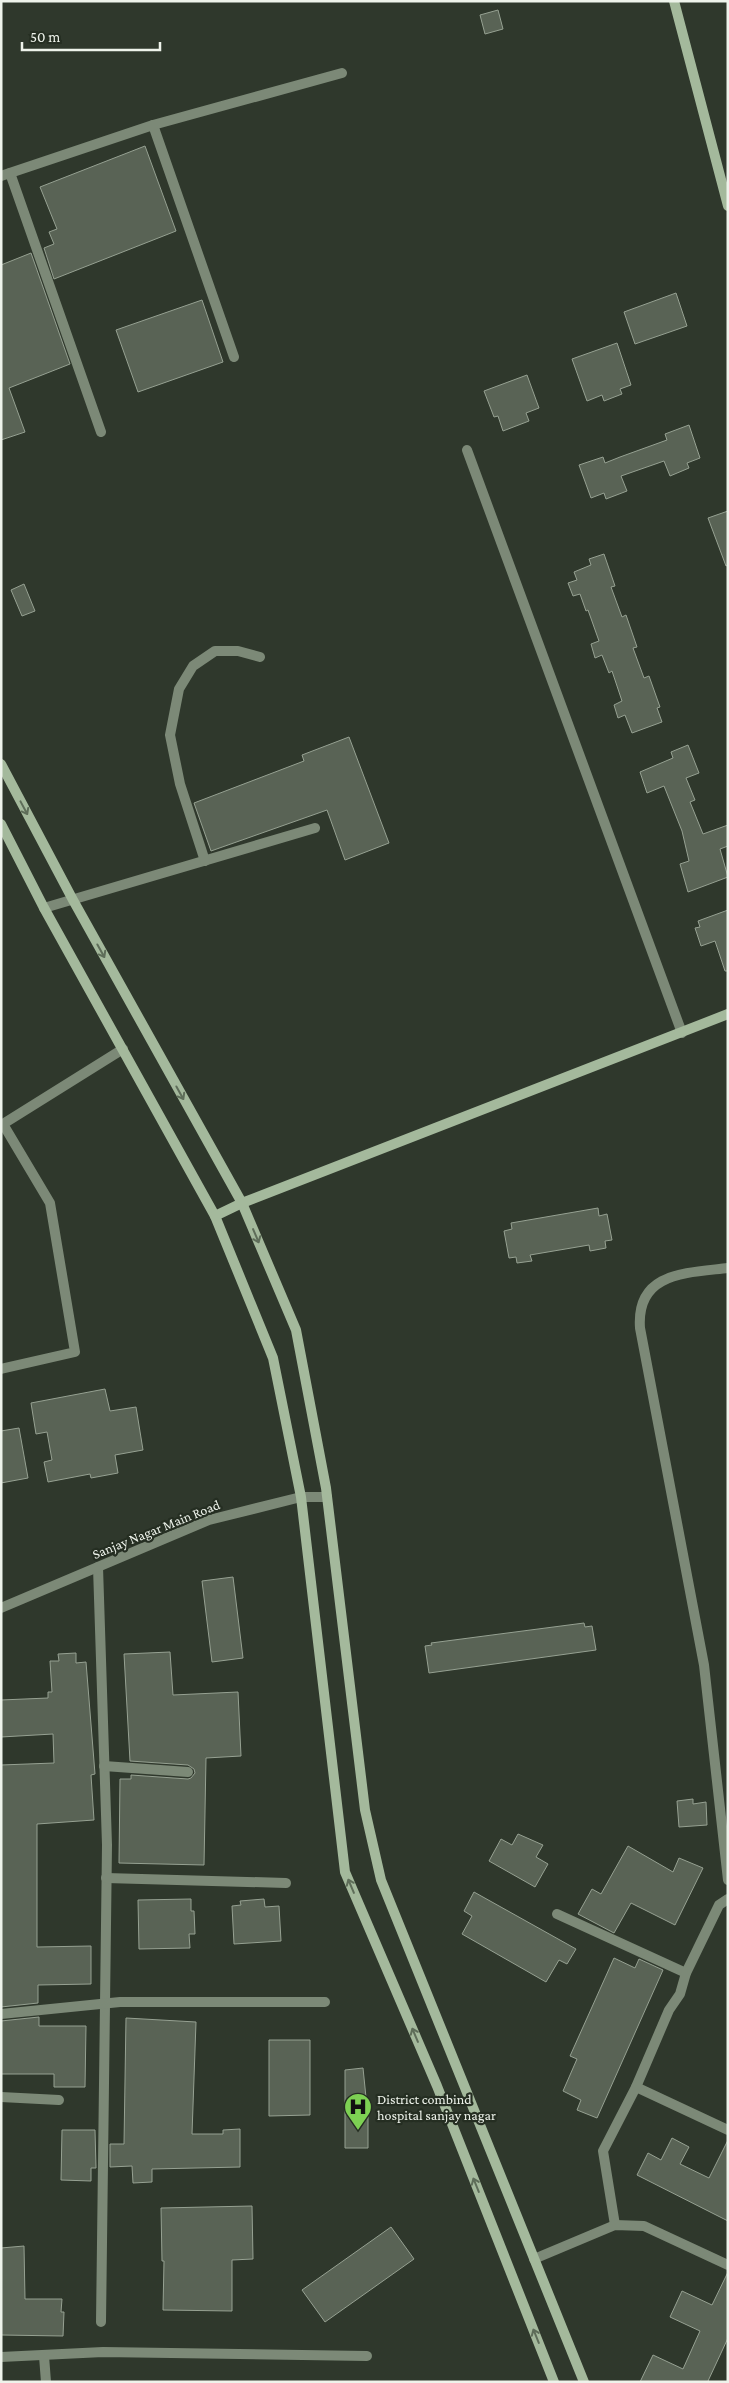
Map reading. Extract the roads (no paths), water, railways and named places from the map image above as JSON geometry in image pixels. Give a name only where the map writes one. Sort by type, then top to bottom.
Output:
[{"type":"street","points":[[674,1],[728,206]]},
{"type":"street","points":[[101,432],[6,174],[153,125],[342,73]]},
{"type":"street","points":[[153,125],[234,357]]},
{"type":"street","points":[[466,450],[682,1032]]},
{"type":"street","points":[[205,861],[180,784],[170,735],[179,689],[193,666],[214,651],[238,651],[260,657]]},
{"type":"street","points":[[1,764],[73,900],[242,1203],[296,1330],[327,1497],[365,1810],[381,1880],[584,2382]]},
{"type":"street","points":[[1,824],[44,908],[215,1216],[274,1358],[301,1496],[345,1872],[436,2086],[554,2382]]},
{"type":"street","points":[[44,908],[315,828]]},
{"type":"street","points":[[215,1216],[242,1203],[728,1014]]},
{"type":"street","points":[[1,1369],[74,1352],[50,1203],[3,1124],[123,1049]]},
{"type":"street","points":[[728,1268],[677,1274],[656,1284],[639,1311],[642,1338],[704,1665],[728,1880]]},
{"type":"street","name":"Sanjay Nagar Main Road","points":[[1,1608],[209,1520],[301,1496],[327,1497]]},
{"type":"street","points":[[98,1567],[106,1878],[101,2322]]},
{"type":"street","points":[[104,1766],[188,1772]]},
{"type":"street","points":[[106,1878],[286,1883]]},
{"type":"street","points":[[615,2225],[603,2151],[636,2087],[669,2010],[680,1994],[686,1973],[719,1905],[728,1898]]},
{"type":"street","points":[[556,1914],[686,1973]]},
{"type":"street","points":[[1,2014],[129,2002],[325,2002]]},
{"type":"street","points":[[636,2087],[728,2130]]},
{"type":"street","points":[[1,2096],[59,2100]]},
{"type":"street","points":[[534,2259],[615,2225],[644,2226],[728,2265]]},
{"type":"street","points":[[1,2357],[103,2352],[367,2356]]},
{"type":"street","points":[[44,2356],[46,2382]]},
{"type":"place","name":"District combind hospital sanjay nagar","points":[[358,2131]]}]
